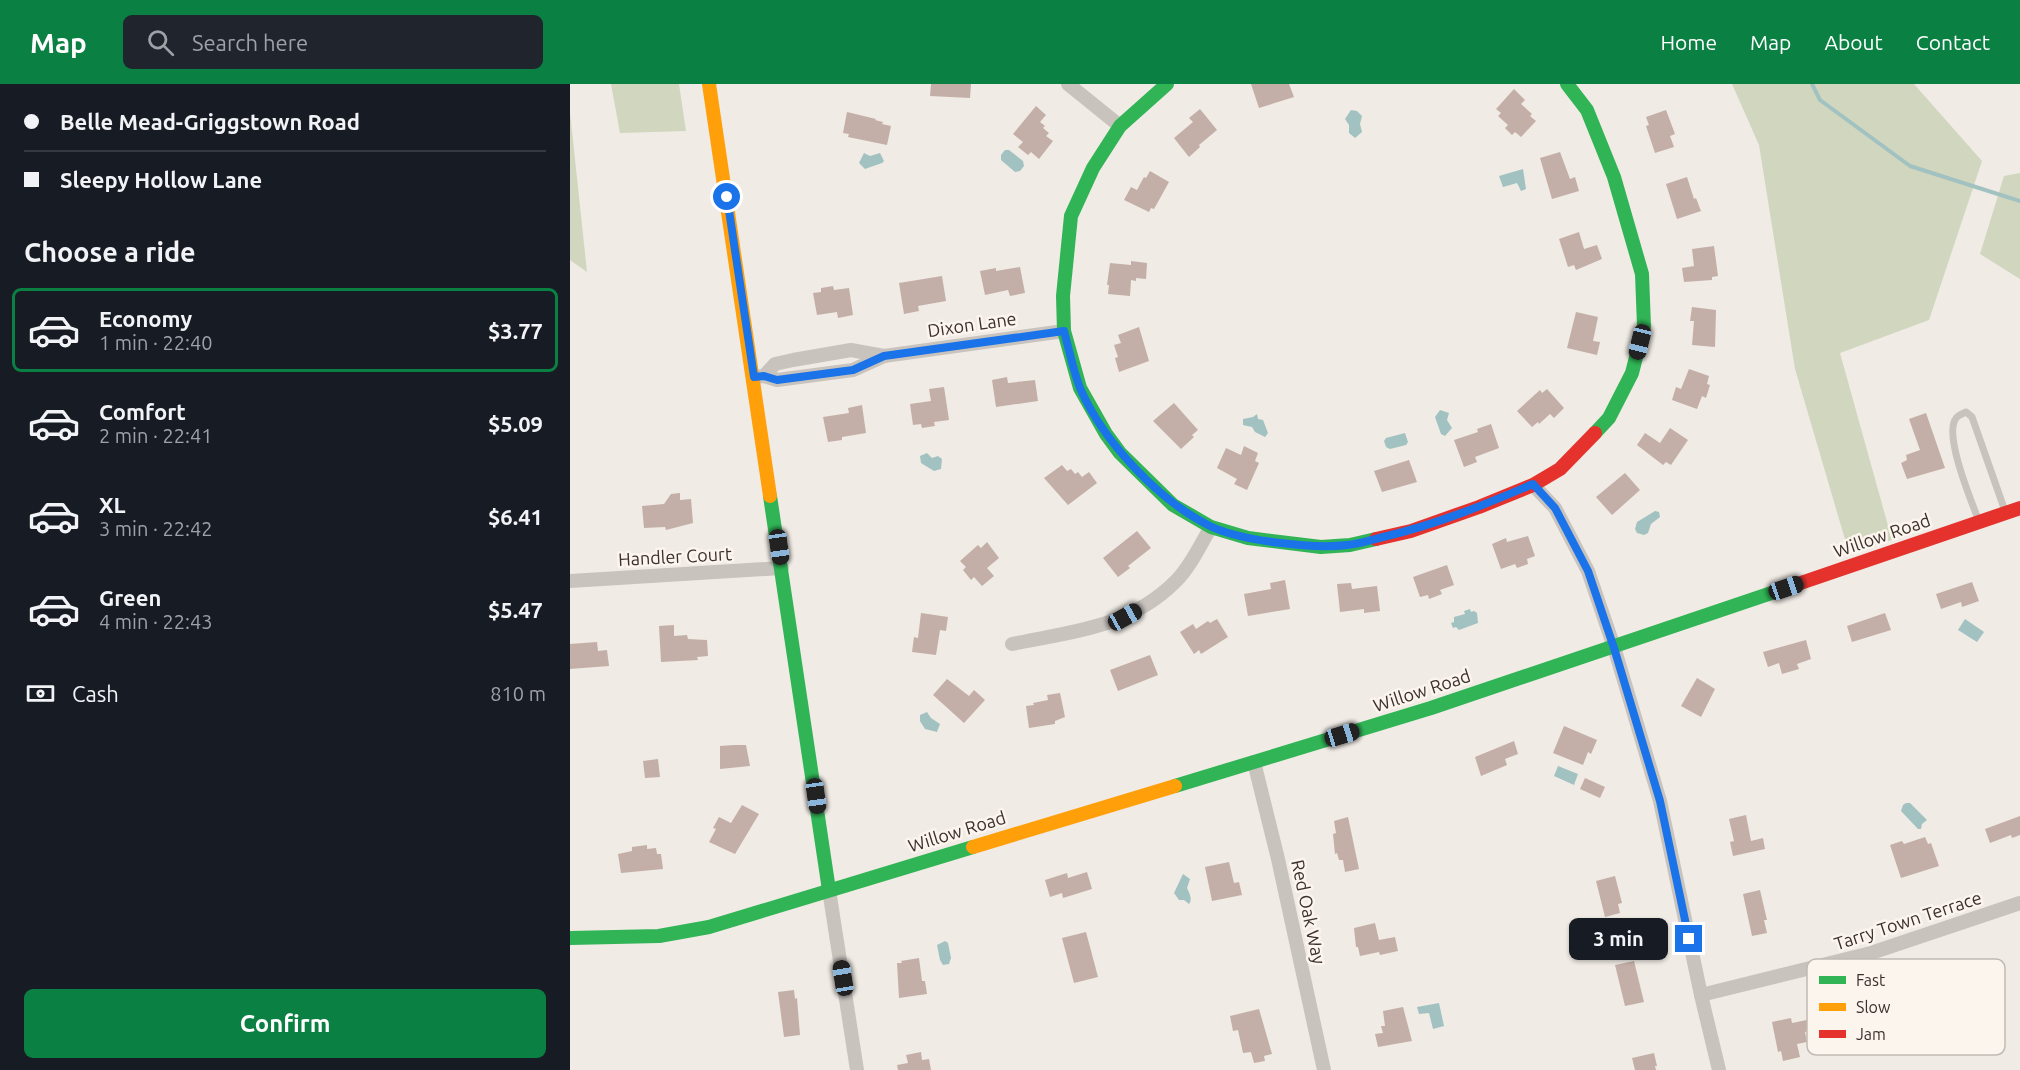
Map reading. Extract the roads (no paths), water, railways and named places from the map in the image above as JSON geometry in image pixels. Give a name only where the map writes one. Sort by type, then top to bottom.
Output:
[{"type":"street","points":[[709,84],[759,376],[782,568],[857,1070]]},
{"type":"street","points":[[1068,84],[1120,126]]},
{"type":"street","points":[[1167,84],[1120,126],[1093,168],[1071,216],[1063,296],[1064,331],[1080,388],[1106,434],[1120,453],[1173,505],[1210,527],[1248,538],[1321,548],[1350,545],[1411,531],[1479,507],[1533,484],[1560,469],[1609,418],[1632,373],[1644,326],[1642,274],[1614,177],[1587,110],[1567,84]]},
{"type":"street","name":"Dixon Lane","points":[[759,376],[777,380],[853,370],[884,356],[1064,331]]},
{"type":"street","name":"Dixon Lane","points":[[759,376],[775,364],[851,350],[884,356]]},
{"type":"street","points":[[1533,484],[1555,508],[1588,571],[1614,648],[1660,801],[1719,1070]]},
{"type":"street","name":"Willow Road","points":[[570,938],[659,936],[709,927],[1431,708],[1614,648],[2020,508]]},
{"type":"street","points":[[1012,644],[1107,625],[1142,608],[1176,581],[1187,567],[1210,527]]},
{"type":"street","name":"Handler Court","points":[[570,581],[782,568]]},
{"type":"street","name":"Red Oak Way","points":[[1254,762],[1280,868],[1324,1070]]},
{"type":"street","name":"Tarry Town Terrace","points":[[1847,959],[2020,903]]},
{"type":"street","name":"Tarry Town Terrace","points":[[1701,995],[1807,969]]},
{"type":"lane","points":[[1979,522],[1958,465],[1953,427],[1955,420],[1966,412],[1972,417],[2005,513]]},
{"type":"water","points":[[1351,110],[1357,111],[1362,116],[1360,124],[1362,132],[1355,138],[1349,133],[1349,125],[1345,119]]},
{"type":"water","points":[[1005,150],[1009,150],[1023,161],[1024,166],[1020,171],[1015,172],[1001,160],[1001,155]]},
{"type":"water","points":[[864,153],[870,156],[880,153],[884,161],[865,169],[859,163]]},
{"type":"water","points":[[1523,169],[1526,189],[1521,191],[1517,183],[1503,187],[1499,176]]},
{"type":"water","points":[[1440,410],[1449,413],[1447,420],[1452,428],[1445,436],[1441,434],[1435,417]]},
{"type":"water","points":[[1257,414],[1258,419],[1263,420],[1268,433],[1265,437],[1255,432],[1252,427],[1243,425],[1243,419]]},
{"type":"water","points":[[1405,433],[1408,442],[1406,445],[1390,449],[1386,447],[1384,441],[1386,438]]},
{"type":"water","points":[[927,453],[932,458],[938,456],[942,459],[941,469],[934,471],[921,463],[920,456]]},
{"type":"water","points":[[1655,511],[1659,512],[1660,517],[1651,524],[1648,533],[1644,535],[1637,533],[1635,529],[1637,522]]},
{"type":"water","points":[[1470,609],[1471,612],[1477,613],[1478,623],[1459,630],[1456,627],[1453,628],[1451,623],[1454,622],[1454,617],[1465,614],[1464,611]]},
{"type":"water","points":[[1965,619],[1984,632],[1977,642],[1958,630]]},
{"type":"water","points":[[927,712],[940,724],[937,732],[925,729],[920,721],[920,715]]},
{"type":"water","points":[[1558,766],[1578,774],[1574,785],[1554,776]]},
{"type":"water","points":[[1906,803],[1910,803],[1927,820],[1922,824],[1921,829],[1918,829],[1901,811]]},
{"type":"water","points":[[1183,874],[1190,879],[1187,888],[1191,898],[1189,904],[1184,900],[1179,900],[1174,893]]},
{"type":"water","points":[[945,941],[948,943],[951,958],[949,964],[943,965],[937,945]]},
{"type":"water","points":[[1439,1003],[1444,1026],[1433,1029],[1429,1013],[1419,1014],[1417,1007]]},
{"type":"waterway","points":[[1812,84],[1820,100],[1910,166],[2020,201]]}]
